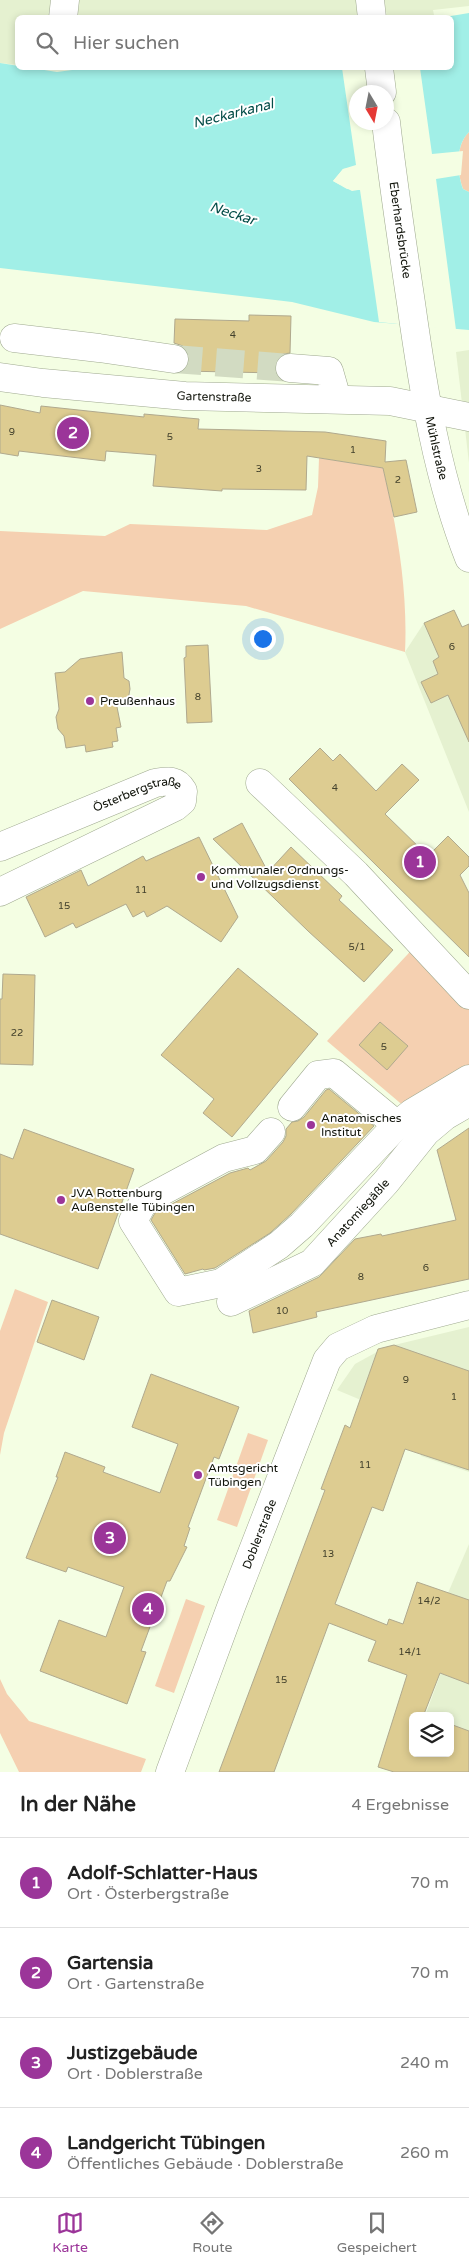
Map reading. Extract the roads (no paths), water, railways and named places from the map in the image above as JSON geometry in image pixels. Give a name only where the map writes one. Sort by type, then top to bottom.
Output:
[{"type":"street","points":[[63,15],[65,0]]},
{"type":"street","points":[[370,0],[372,15]]},
{"type":"street","points":[[379,70],[381,85]]},
{"type":"street","name":"Eberhardsbrücke","points":[[387,130],[416,336]]},
{"type":"street","name":"Mühlstraße","points":[[416,336],[428,409],[442,476],[469,558]]},
{"type":"street","points":[[14,338],[174,359]]},
{"type":"street","points":[[290,368],[329,371],[337,399]]},
{"type":"street","name":"Gartenstraße","points":[[0,376],[43,383],[185,396],[390,401],[469,417]]},
{"type":"street","name":"Österbergstraße","points":[[0,847],[155,783],[169,780],[175,782],[183,791],[182,800],[175,807],[0,892]]},
{"type":"street","points":[[260,783],[356,874],[469,995]]},
{"type":"street","points":[[292,1107],[318,1075],[334,1073],[397,1125]]},
{"type":"street","points":[[271,1132],[255,1150],[224,1158],[144,1201],[133,1221],[178,1292],[221,1283],[279,1245],[302,1225],[397,1125],[412,1113],[469,1079]]},
{"type":"street","name":"Anatomiegäßle","points":[[231,1302],[312,1263],[386,1182],[426,1132],[445,1116],[469,1102]]},
{"type":"street","name":"Doblerstraße","points":[[170,1772],[327,1360],[338,1347],[376,1328],[469,1305]]},
{"type":"water","points":[[469,13],[469,132],[461,144],[458,159],[459,175],[463,189],[469,192],[469,330],[374,322],[292,302],[0,268],[0,63],[15,65],[15,70],[57,72],[72,70],[454,70],[454,16]],"holes":[[[446,154],[449,175],[352,191],[333,181],[343,169]]]},
{"type":"tunnel","points":[[174,359],[290,368]]},
{"type":"place","name":"Gartensia","points":[[73,433]]},
{"type":"place","name":"Preußenhaus","points":[[90,701]]},
{"type":"place","name":"Adolf-Schlatter-Haus","points":[[420,862]]},
{"type":"place","name":"Kommunaler Ordnungs- und Vollzugsdienst","points":[[201,877]]},
{"type":"place","name":"Anatomisches Institut","points":[[311,1125]]},
{"type":"place","name":"JVA Rottenburg Außenstelle Tübingen","points":[[61,1200]]},
{"type":"place","name":"Amtsgericht Tübingen","points":[[198,1475]]},
{"type":"place","name":"Justizgebäude","points":[[110,1538]]},
{"type":"place","name":"Landgericht Tübingen","points":[[148,1609]]},
{"type":"water label","name":"Neckarkanal","points":[[233,113]]},
{"type":"water label","name":"Neckar","points":[[233,213]]}]
